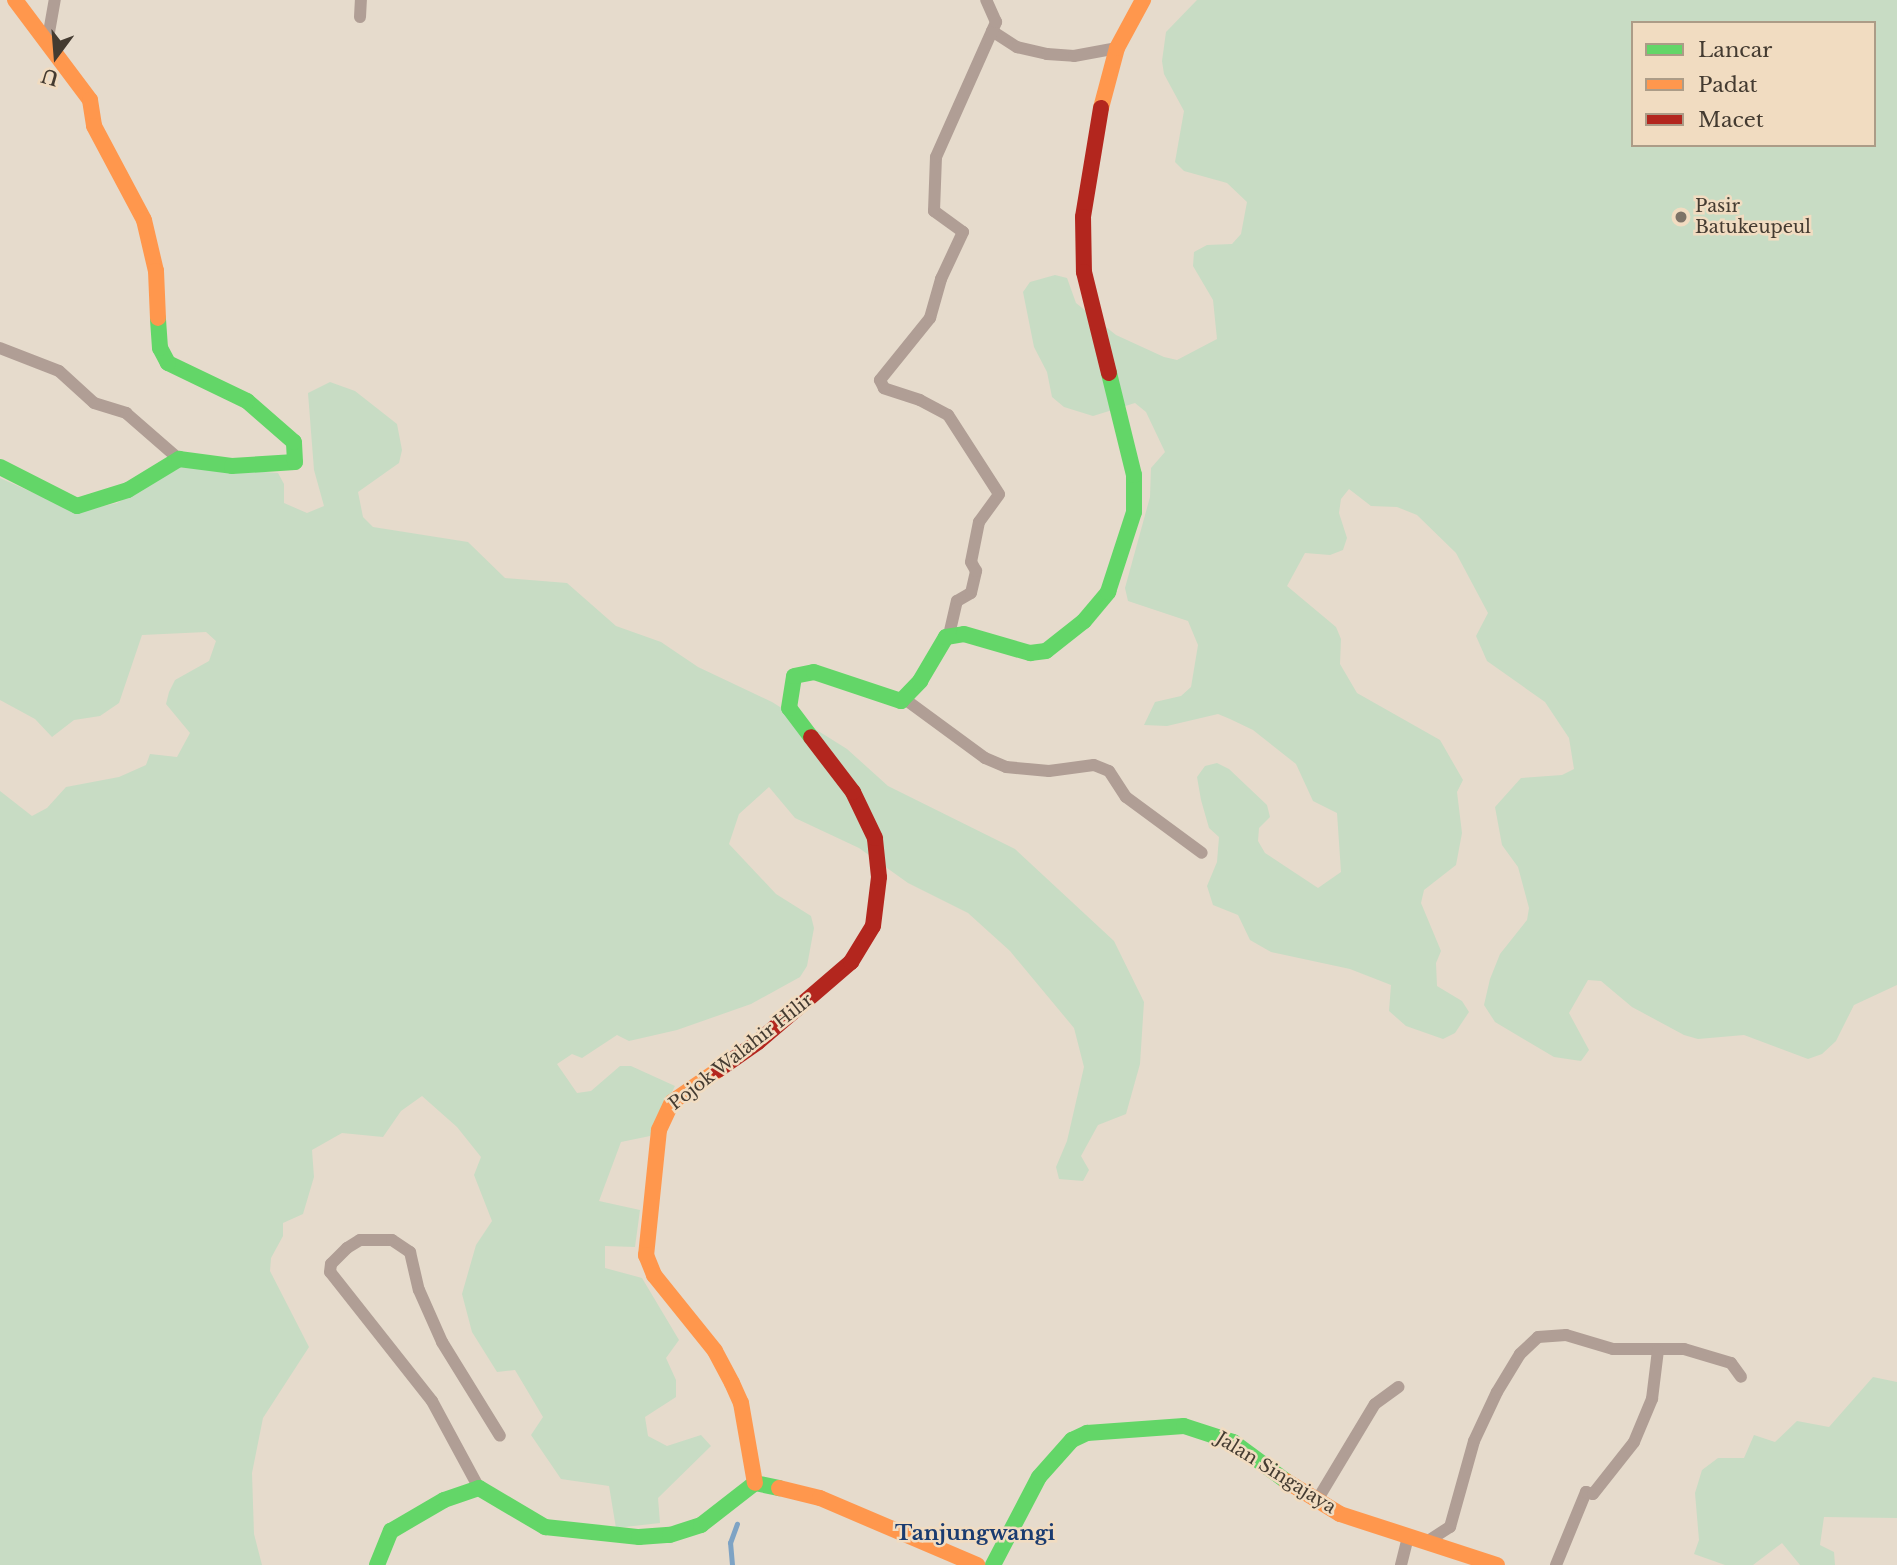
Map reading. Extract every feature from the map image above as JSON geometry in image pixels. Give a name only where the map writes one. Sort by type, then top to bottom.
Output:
[{"type":"street","points":[[0,348],[58,371],[94,403],[126,413],[179,459],[232,466],[283,466],[295,462],[297,451],[294,442],[247,401],[168,363],[160,348],[151,238],[124,176],[94,126],[90,100],[48,38],[15,0]]},
{"type":"street","points":[[48,38],[55,0]]},
{"type":"street","points":[[360,0],[360,17]]},
{"type":"street","points":[[986,0],[997,17],[936,157],[934,211],[963,232],[941,279],[930,318],[880,380],[884,388],[920,400],[948,415],[992,477],[999,494],[979,522],[971,562],[976,571],[971,593],[957,601],[949,635],[906,700],[985,758],[1006,767],[1049,771],[1094,765],[1109,771],[1126,797],[1202,853]]},
{"type":"street","points":[[949,635],[964,634],[1031,653],[1046,651],[1084,621],[1108,592],[1134,512],[1134,474],[1084,272],[1083,217],[1101,107],[1117,48],[1141,1]]},
{"type":"street","points":[[992,30],[1017,47],[1047,54],[1074,56],[1117,48]]},
{"type":"street","points":[[0,467],[77,506],[128,490],[179,459]]},
{"type":"street","name":"Pojok Walahir Hilir","points":[[755,1483],[741,1403],[732,1383],[715,1351],[654,1275],[645,1243],[659,1130],[668,1108],[758,1042],[851,962],[873,926],[879,877],[875,838],[853,792],[789,708],[792,680],[803,671],[814,672],[875,696],[906,700]]},
{"type":"street","points":[[500,1436],[442,1342],[419,1290],[410,1252],[392,1240],[360,1240],[347,1248],[331,1264],[330,1272],[432,1401],[479,1488],[545,1527],[639,1537],[670,1535],[701,1525],[755,1483],[808,1494],[977,1565]]},
{"type":"street","points":[[1425,1543],[1450,1527],[1485,1416],[1520,1354],[1538,1337],[1553,1333],[1613,1349],[1684,1349],[1729,1363],[1741,1377]]},
{"type":"street","points":[[1556,1565],[1586,1492],[1593,1493],[1634,1442],[1651,1399],[1658,1350]]},
{"type":"street","points":[[1316,1502],[1375,1404],[1398,1387]]},
{"type":"street","name":"Jalan Singajaya","points":[[993,1565],[1040,1477],[1072,1440],[1087,1433],[1202,1428],[1267,1464],[1316,1502],[1425,1543],[1497,1565]]},
{"type":"street","points":[[377,1565],[381,1546],[391,1531],[444,1500],[479,1488]]},
{"type":"street","points":[[1401,1565],[1408,1537]]},
{"type":"green space","points":[[1197,0],[1897,0],[1897,985],[1854,1005],[1836,1041],[1822,1054],[1808,1059],[1744,1035],[1698,1039],[1684,1035],[1632,1007],[1601,981],[1588,980],[1569,1013],[1589,1050],[1581,1061],[1554,1057],[1495,1022],[1484,1005],[1490,979],[1500,954],[1527,920],[1529,908],[1518,867],[1502,845],[1495,807],[1521,778],[1562,775],[1574,769],[1569,738],[1545,702],[1487,661],[1476,636],[1488,613],[1456,553],[1417,515],[1397,507],[1371,506],[1349,489],[1341,499],[1339,513],[1347,538],[1343,550],[1330,555],[1305,553],[1287,586],[1336,627],[1341,639],[1340,664],[1357,693],[1440,740],[1463,780],[1457,792],[1462,833],[1456,865],[1424,890],[1421,903],[1441,951],[1436,963],[1437,986],[1462,1001],[1469,1012],[1455,1033],[1443,1039],[1406,1026],[1389,1011],[1391,985],[1350,969],[1271,952],[1250,940],[1238,915],[1213,905],[1207,886],[1217,862],[1219,837],[1209,828],[1201,800],[1197,777],[1205,766],[1217,763],[1229,769],[1267,805],[1270,817],[1259,828],[1258,841],[1265,853],[1318,888],[1341,872],[1337,813],[1313,801],[1296,764],[1253,730],[1230,719],[1218,714],[1167,726],[1144,725],[1155,702],[1181,696],[1191,687],[1198,645],[1188,621],[1128,601],[1125,588],[1150,497],[1151,468],[1165,452],[1146,412],[1135,403],[1093,416],[1064,407],[1052,397],[1047,372],[1034,347],[1023,292],[1030,282],[1055,275],[1067,278],[1076,303],[1116,335],[1164,357],[1177,360],[1217,339],[1213,300],[1193,266],[1194,252],[1207,245],[1232,244],[1241,234],[1247,202],[1227,183],[1184,171],[1175,162],[1184,111],[1164,74],[1162,61],[1166,32]]},
{"type":"green space","points":[[330,382],[355,391],[397,424],[402,450],[399,463],[358,492],[363,517],[373,527],[468,542],[505,578],[567,583],[616,626],[661,642],[698,667],[772,702],[847,749],[888,786],[1015,849],[1114,941],[1144,1002],[1140,1064],[1126,1114],[1098,1125],[1081,1156],[1089,1170],[1083,1181],[1059,1179],[1056,1167],[1067,1141],[1084,1067],[1074,1028],[1010,951],[968,913],[908,883],[859,848],[795,818],[769,787],[739,814],[729,844],[776,894],[811,916],[814,928],[807,966],[800,977],[751,1004],[677,1030],[629,1041],[617,1035],[582,1058],[572,1054],[557,1064],[577,1093],[591,1091],[620,1066],[631,1066],[675,1086],[650,1136],[621,1142],[599,1201],[640,1210],[635,1247],[605,1246],[605,1268],[642,1278],[679,1340],[666,1358],[676,1380],[676,1397],[645,1417],[648,1436],[667,1446],[701,1435],[711,1446],[658,1498],[660,1523],[616,1528],[609,1486],[561,1479],[531,1435],[543,1417],[515,1370],[497,1372],[472,1332],[462,1294],[476,1245],[492,1221],[474,1175],[481,1157],[457,1127],[422,1096],[401,1111],[383,1137],[342,1133],[312,1150],[314,1177],[303,1214],[283,1223],[283,1236],[271,1258],[270,1271],[309,1347],[263,1418],[252,1473],[254,1534],[262,1565],[0,1565],[0,791],[32,816],[47,808],[66,787],[119,777],[146,765],[150,754],[177,757],[190,733],[166,704],[169,692],[175,680],[209,661],[216,641],[206,632],[142,635],[119,703],[100,716],[74,720],[52,737],[35,719],[0,700],[0,478],[77,512],[117,503],[183,466],[278,473],[284,484],[284,503],[307,513],[324,506],[314,470],[308,393]]},
{"type":"green space","points":[[1873,1377],[1897,1382],[1897,1518],[1824,1517],[1820,1545],[1834,1552],[1835,1565],[1800,1565],[1782,1543],[1753,1565],[1725,1565],[1694,1554],[1699,1540],[1695,1493],[1702,1470],[1718,1458],[1744,1458],[1754,1435],[1775,1442],[1797,1421],[1829,1427]]},
{"type":"waterway","points":[[732,1565],[730,1543],[737,1524]]},
{"type":"traffic: fast","points":[[0,467],[77,506],[128,490],[179,459],[232,466],[295,462],[294,442],[247,401],[168,363],[160,348],[158,318]]},
{"type":"traffic: fast","points":[[811,737],[789,708],[794,676],[814,672],[901,701],[920,681],[946,637],[964,634],[1030,653],[1046,651],[1084,621],[1108,592],[1134,512],[1134,475],[1109,373]]},
{"type":"traffic: fast","points":[[993,1565],[1039,1477],[1072,1440],[1087,1433],[1184,1426],[1233,1442],[1286,1481]]},
{"type":"traffic: fast","points":[[377,1565],[391,1531],[444,1500],[479,1488],[545,1527],[639,1537],[670,1535],[701,1525],[755,1483],[779,1488]]},
{"type":"traffic: slow","points":[[15,0],[90,100],[94,126],[144,220],[156,271],[158,318]]},
{"type":"traffic: slow","points":[[1101,108],[1117,48],[1143,0]]},
{"type":"traffic: slow","points":[[718,1070],[672,1102],[659,1130],[646,1255],[654,1275],[715,1351],[732,1383],[741,1403],[755,1483]]},
{"type":"traffic: slow","points":[[1286,1481],[1340,1514],[1497,1565]]},
{"type":"traffic: slow","points":[[779,1488],[820,1498],[977,1565]]},
{"type":"traffic: jam","points":[[1101,108],[1083,217],[1084,272],[1109,373]]},
{"type":"traffic: jam","points":[[718,1070],[758,1042],[851,962],[873,926],[879,877],[875,838],[853,792],[811,737]]},
{"type":"place","name":"Pasir Batukeupeul","points":[[1681,217]]},
{"type":"district","name":"Tanjungwangi","points":[[975,1533]]}]
